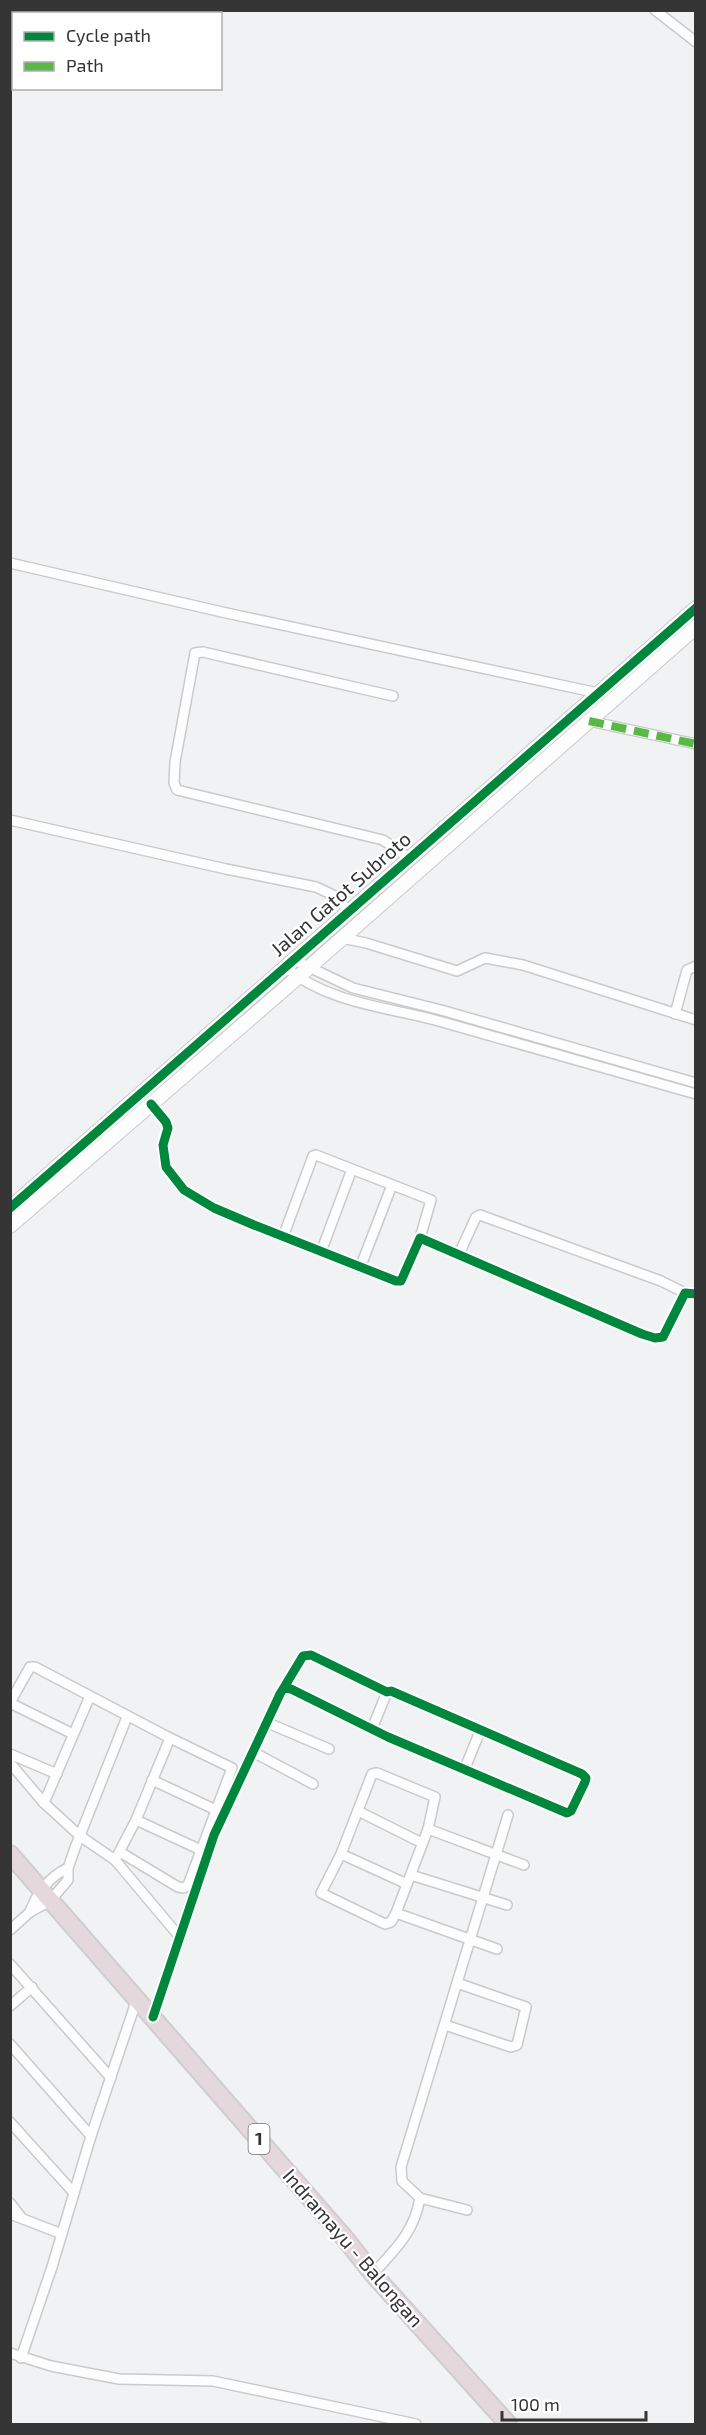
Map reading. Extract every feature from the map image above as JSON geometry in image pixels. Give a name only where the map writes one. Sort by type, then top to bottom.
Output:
[{"type":"highway","name":"Indramayu - Balongan","points":[[10,1854],[343,2236],[373,2274],[508,2424]]},
{"type":"street","points":[[655,10],[696,42]]},
{"type":"street","points":[[10,563],[595,695]]},
{"type":"street","name":"Jalan Gatot Subroto","points":[[13,1216],[289,963],[696,608]]},
{"type":"street","name":"Jalan Gatot Subroto","points":[[13,1216],[153,1106],[696,627]]},
{"type":"street","points":[[393,696],[246,661],[203,652],[195,653],[175,762],[174,783],[177,790],[212,800],[383,840],[409,858]]},
{"type":"street","points":[[590,720],[696,744]]},
{"type":"street","points":[[10,820],[225,869],[316,887],[335,896],[349,911]]},
{"type":"street","points":[[342,938],[366,942],[457,971],[485,958],[523,965],[696,1020]]},
{"type":"street","points":[[289,963],[308,968],[353,988],[441,1010],[696,1083]]},
{"type":"street","name":"Jalan Gatot Subroto","points":[[289,963],[297,978]]},
{"type":"street","points":[[675,1014],[687,969],[696,966]]},
{"type":"street","points":[[297,978],[350,1000],[432,1020],[696,1094]]},
{"type":"street","points":[[153,1106],[168,1128],[163,1154],[166,1167],[184,1190],[214,1208],[283,1237],[360,1268],[399,1282],[420,1238],[431,1200],[313,1156],[283,1237]]},
{"type":"street","points":[[321,1252],[352,1169]]},
{"type":"street","points":[[360,1268],[392,1185]]},
{"type":"street","points":[[459,1254],[476,1217],[480,1215],[662,1281],[685,1293],[696,1294]]},
{"type":"street","points":[[420,1238],[655,1338],[663,1337],[668,1331],[685,1293]]},
{"type":"street","points":[[153,2017],[214,1835],[284,1688],[301,1658],[307,1654],[387,1692],[391,1691],[585,1775],[585,1782],[571,1811],[567,1813],[372,1729],[291,1689],[284,1688]]},
{"type":"street","points":[[10,1763],[44,1803],[80,1836],[184,1888],[188,1885],[232,1766],[128,1717],[32,1666],[28,1668],[12,1699],[15,1705],[73,1734]]},
{"type":"street","points":[[372,1729],[387,1692]]},
{"type":"street","points":[[44,1803],[90,1696]]},
{"type":"street","points":[[30,1912],[45,1895],[68,1880],[68,1868],[128,1717]]},
{"type":"street","points":[[268,1723],[329,1749]]},
{"type":"street","points":[[465,1768],[481,1729]]},
{"type":"street","points":[[118,1856],[136,1820],[170,1738]]},
{"type":"street","points":[[253,1752],[313,1784]]},
{"type":"street","points":[[10,1754],[57,1774]]},
{"type":"street","points":[[377,1773],[435,1797],[428,1829],[409,1880],[396,1913],[391,1922],[385,1924],[322,1894],[321,1890],[341,1854],[358,1811],[372,1774],[377,1773]]},
{"type":"street","points":[[152,1780],[216,1810]]},
{"type":"street","points":[[358,1811],[422,1843]]},
{"type":"street","points":[[467,2210],[420,2198],[402,2181],[401,2167],[508,1815]]},
{"type":"street","points":[[136,1820],[201,1850]]},
{"type":"street","points":[[428,1829],[524,1865]]},
{"type":"street","points":[[341,1854],[409,1880],[507,1905]]},
{"type":"street","points":[[118,1856],[179,1936]]},
{"type":"street","points":[[10,1930],[45,1895],[58,1873],[68,1868]]},
{"type":"street","points":[[396,1913],[497,1949]]},
{"type":"street","points":[[10,1964],[111,2078]]},
{"type":"street","points":[[446,2025],[511,2047],[517,2045],[526,2007],[457,1983]]},
{"type":"street","points":[[10,2006],[32,1987]]},
{"type":"street","points":[[21,2358],[137,1999]]},
{"type":"street","points":[[10,2044],[91,2136]]},
{"type":"street","points":[[10,2122],[74,2193]]},
{"type":"street","points":[[373,2274],[411,2231],[420,2198]]},
{"type":"street","points":[[10,2203],[23,2218]]},
{"type":"street","points":[[10,2214],[62,2234]]},
{"type":"street","points":[[10,2353],[21,2358],[119,2379],[213,2381],[417,2424]]},
{"type":"marked path","points":[[589,721],[696,744]]},
{"type":"cycle path","points":[[10,1208],[696,608]]},
{"type":"cycle path","points":[[151,1104],[166,1122],[168,1128],[163,1145],[166,1167],[184,1190],[214,1208],[396,1281],[401,1281],[420,1238],[655,1338],[663,1337],[685,1293],[696,1294]]},
{"type":"cycle path","points":[[153,2017],[214,1835],[280,1694],[303,1656],[311,1655],[387,1692],[391,1691],[582,1774],[586,1778],[585,1782],[571,1811],[567,1813],[388,1737],[291,1689],[284,1688]]}]
